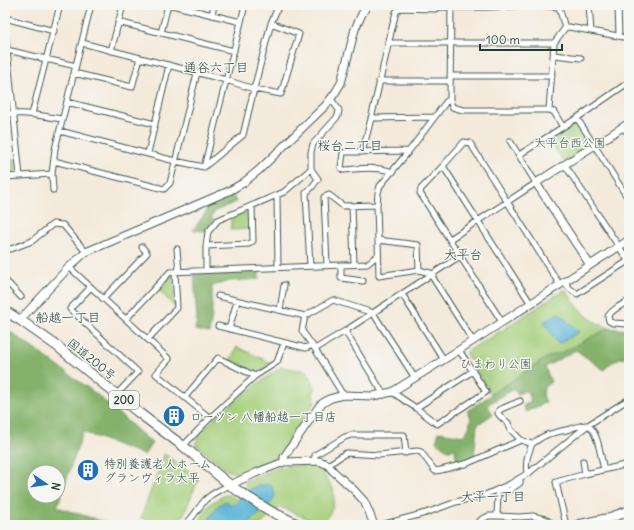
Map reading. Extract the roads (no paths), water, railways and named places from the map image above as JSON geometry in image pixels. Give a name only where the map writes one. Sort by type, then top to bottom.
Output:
[{"type":"highway","name":"国道200号","points":[[5,311],[56,346],[230,485],[272,512],[299,525]]},
{"type":"highway","points":[[578,525],[602,522],[629,512]]},
{"type":"street","points":[[32,114],[60,5]]},
{"type":"street","points":[[53,190],[52,174],[55,150],[91,5]]},
{"type":"street","points":[[111,51],[123,5]]},
{"type":"street","points":[[162,33],[168,5]]},
{"type":"street","points":[[172,5],[241,22]]},
{"type":"street","points":[[212,15],[214,5]]},
{"type":"street","points":[[204,167],[245,5]]},
{"type":"street","points":[[204,167],[244,135],[271,24],[279,5]]},
{"type":"street","points":[[20,320],[86,252],[229,191],[243,183],[259,170],[326,105],[336,93],[341,83],[355,29],[367,5]]},
{"type":"street","points":[[362,152],[369,130],[388,42],[396,12],[400,8],[435,9],[436,6],[531,5]]},
{"type":"street","points":[[540,5],[560,6],[565,28]]},
{"type":"street","points":[[589,5],[591,31]]},
{"type":"street","points":[[618,5],[619,36]]},
{"type":"street","points":[[451,6],[450,99],[452,107],[463,110],[550,110],[554,112],[563,127]]},
{"type":"street","points":[[5,18],[54,31]]},
{"type":"street","points":[[118,22],[234,51]]},
{"type":"street","points":[[82,43],[226,80],[254,89],[281,94],[299,34],[271,24]]},
{"type":"street","points":[[550,110],[554,43],[565,28],[570,27],[629,38]]},
{"type":"street","points":[[5,30],[20,176]]},
{"type":"street","points":[[388,42],[554,43]]},
{"type":"street","points":[[7,50],[76,66]]},
{"type":"street","points":[[554,55],[581,58]]},
{"type":"street","points":[[74,73],[132,87],[140,58]]},
{"type":"street","points":[[148,153],[169,65]]},
{"type":"street","points":[[54,161],[164,189],[170,183],[197,73]]},
{"type":"street","points":[[380,81],[552,76]]},
{"type":"street","points":[[519,155],[577,118],[629,82]]},
{"type":"street","points":[[310,266],[306,193],[318,179],[311,169],[311,152],[313,144],[338,116],[339,110],[331,99]]},
{"type":"street","points":[[450,99],[434,117],[393,172],[380,186],[377,205],[379,276],[419,270],[433,274],[473,341]]},
{"type":"street","points":[[67,102],[155,124]]},
{"type":"street","points":[[5,114],[32,114],[62,119]]},
{"type":"street","points":[[371,118],[434,117]]},
{"type":"street","points":[[577,118],[629,200]]},
{"type":"street","points":[[450,239],[626,125],[629,135]]},
{"type":"street","points":[[60,131],[175,161],[204,167]]},
{"type":"street","points":[[510,141],[590,265]]},
{"type":"street","points":[[502,322],[420,193],[421,189],[464,142],[470,143],[507,202],[562,283],[577,294],[629,262],[565,165]]},
{"type":"street","points":[[393,172],[389,170],[374,169],[343,170],[341,168],[342,153],[410,150]]},
{"type":"street","points":[[443,166],[531,304]]},
{"type":"street","points":[[206,270],[206,246],[208,232],[218,220],[284,192],[311,169]]},
{"type":"street","points":[[5,177],[52,174]]},
{"type":"street","points":[[277,195],[278,267]]},
{"type":"street","points":[[327,265],[324,197],[328,196],[343,206],[377,205]]},
{"type":"street","points":[[206,246],[249,244],[253,241],[252,206]]},
{"type":"street","points":[[352,206],[354,264]]},
{"type":"street","points":[[5,247],[11,249],[32,241],[53,224],[63,226],[86,252]]},
{"type":"street","points":[[378,240],[418,245],[419,270]]},
{"type":"street","points":[[284,462],[284,457],[320,405],[329,399],[343,395],[373,396],[384,395],[392,392],[460,350],[629,240]]},
{"type":"street","points":[[103,299],[147,253],[142,247]]},
{"type":"street","points":[[148,339],[177,308],[177,249]]},
{"type":"street","points":[[126,319],[170,272],[367,264],[378,255]]},
{"type":"street","points":[[218,326],[306,348],[314,347],[345,331],[460,256]]},
{"type":"street","points":[[341,265],[341,278],[362,280]]},
{"type":"street","points":[[70,267],[169,359],[156,374],[210,418]]},
{"type":"street","points":[[5,280],[21,297]]},
{"type":"street","points":[[280,310],[284,285]]},
{"type":"street","points":[[91,287],[70,309],[138,372],[117,394]]},
{"type":"street","points":[[402,294],[444,360]]},
{"type":"street","points":[[218,296],[305,316],[332,300],[373,313],[415,378]]},
{"type":"street","points":[[229,329],[236,301]]},
{"type":"street","points":[[629,301],[610,312],[608,316],[609,321],[613,323],[629,324]]},
{"type":"street","points":[[305,316],[302,331],[314,347],[343,395]]},
{"type":"street","points":[[345,331],[384,395]]},
{"type":"street","points":[[183,446],[210,418],[255,376],[277,362],[284,343]]},
{"type":"street","points":[[392,392],[438,424],[486,392],[460,350]]},
{"type":"street","points":[[185,397],[218,358],[255,376]]},
{"type":"street","points":[[416,408],[472,371]]},
{"type":"street","points":[[381,525],[426,513],[456,502],[485,494],[510,484],[527,473],[588,426],[629,399]]},
{"type":"street","points":[[520,401],[499,410],[498,413],[521,440],[532,444]]},
{"type":"street","points":[[527,473],[527,460],[532,444],[542,436],[549,433],[585,424],[596,435],[604,470]]},
{"type":"street","points":[[314,462],[315,455],[351,435],[404,435],[406,453]]},
{"type":"street","points":[[328,465],[346,453],[379,455],[417,451],[422,452],[433,469],[441,470],[468,463],[521,440]]},
{"type":"street","points":[[583,460],[585,474]]},
{"type":"street","points":[[185,525],[190,521],[206,500],[216,492],[258,472],[284,462],[314,462],[328,465],[364,501],[370,512],[374,525]]},
{"type":"street","points":[[566,525],[556,482],[629,464]]},
{"type":"street","points":[[497,516],[498,493],[510,490],[520,483],[520,478]]},
{"type":"street","points":[[476,525],[490,516],[533,516],[545,519],[555,525]]},
{"type":"water","points":[[558,313],[579,332],[558,344],[544,322]]},
{"type":"water","points":[[271,484],[275,495],[272,502],[245,525],[202,525],[208,521],[217,507],[225,501],[235,505],[242,496],[251,489],[258,486]]},
{"type":"place","name":"ローソン 八幡船越一丁目店","points":[[174,416]]},
{"type":"place","name":"特別養護老人ホーム グランヴィラ大平","points":[[88,470]]},
{"type":"district","name":"通谷六丁目","points":[[216,67]]},
{"type":"district","name":"桜台二丁目","points":[[350,145]]},
{"type":"district","name":"大平台","points":[[463,254]]},
{"type":"district","name":"船越一丁目","points":[[68,317]]},
{"type":"district","name":"大平一丁目","points":[[493,496]]},
{"type":"park label","name":"大平台西公園","points":[[570,142]]},
{"type":"park label","name":"ひまわり公園","points":[[496,363]]}]
